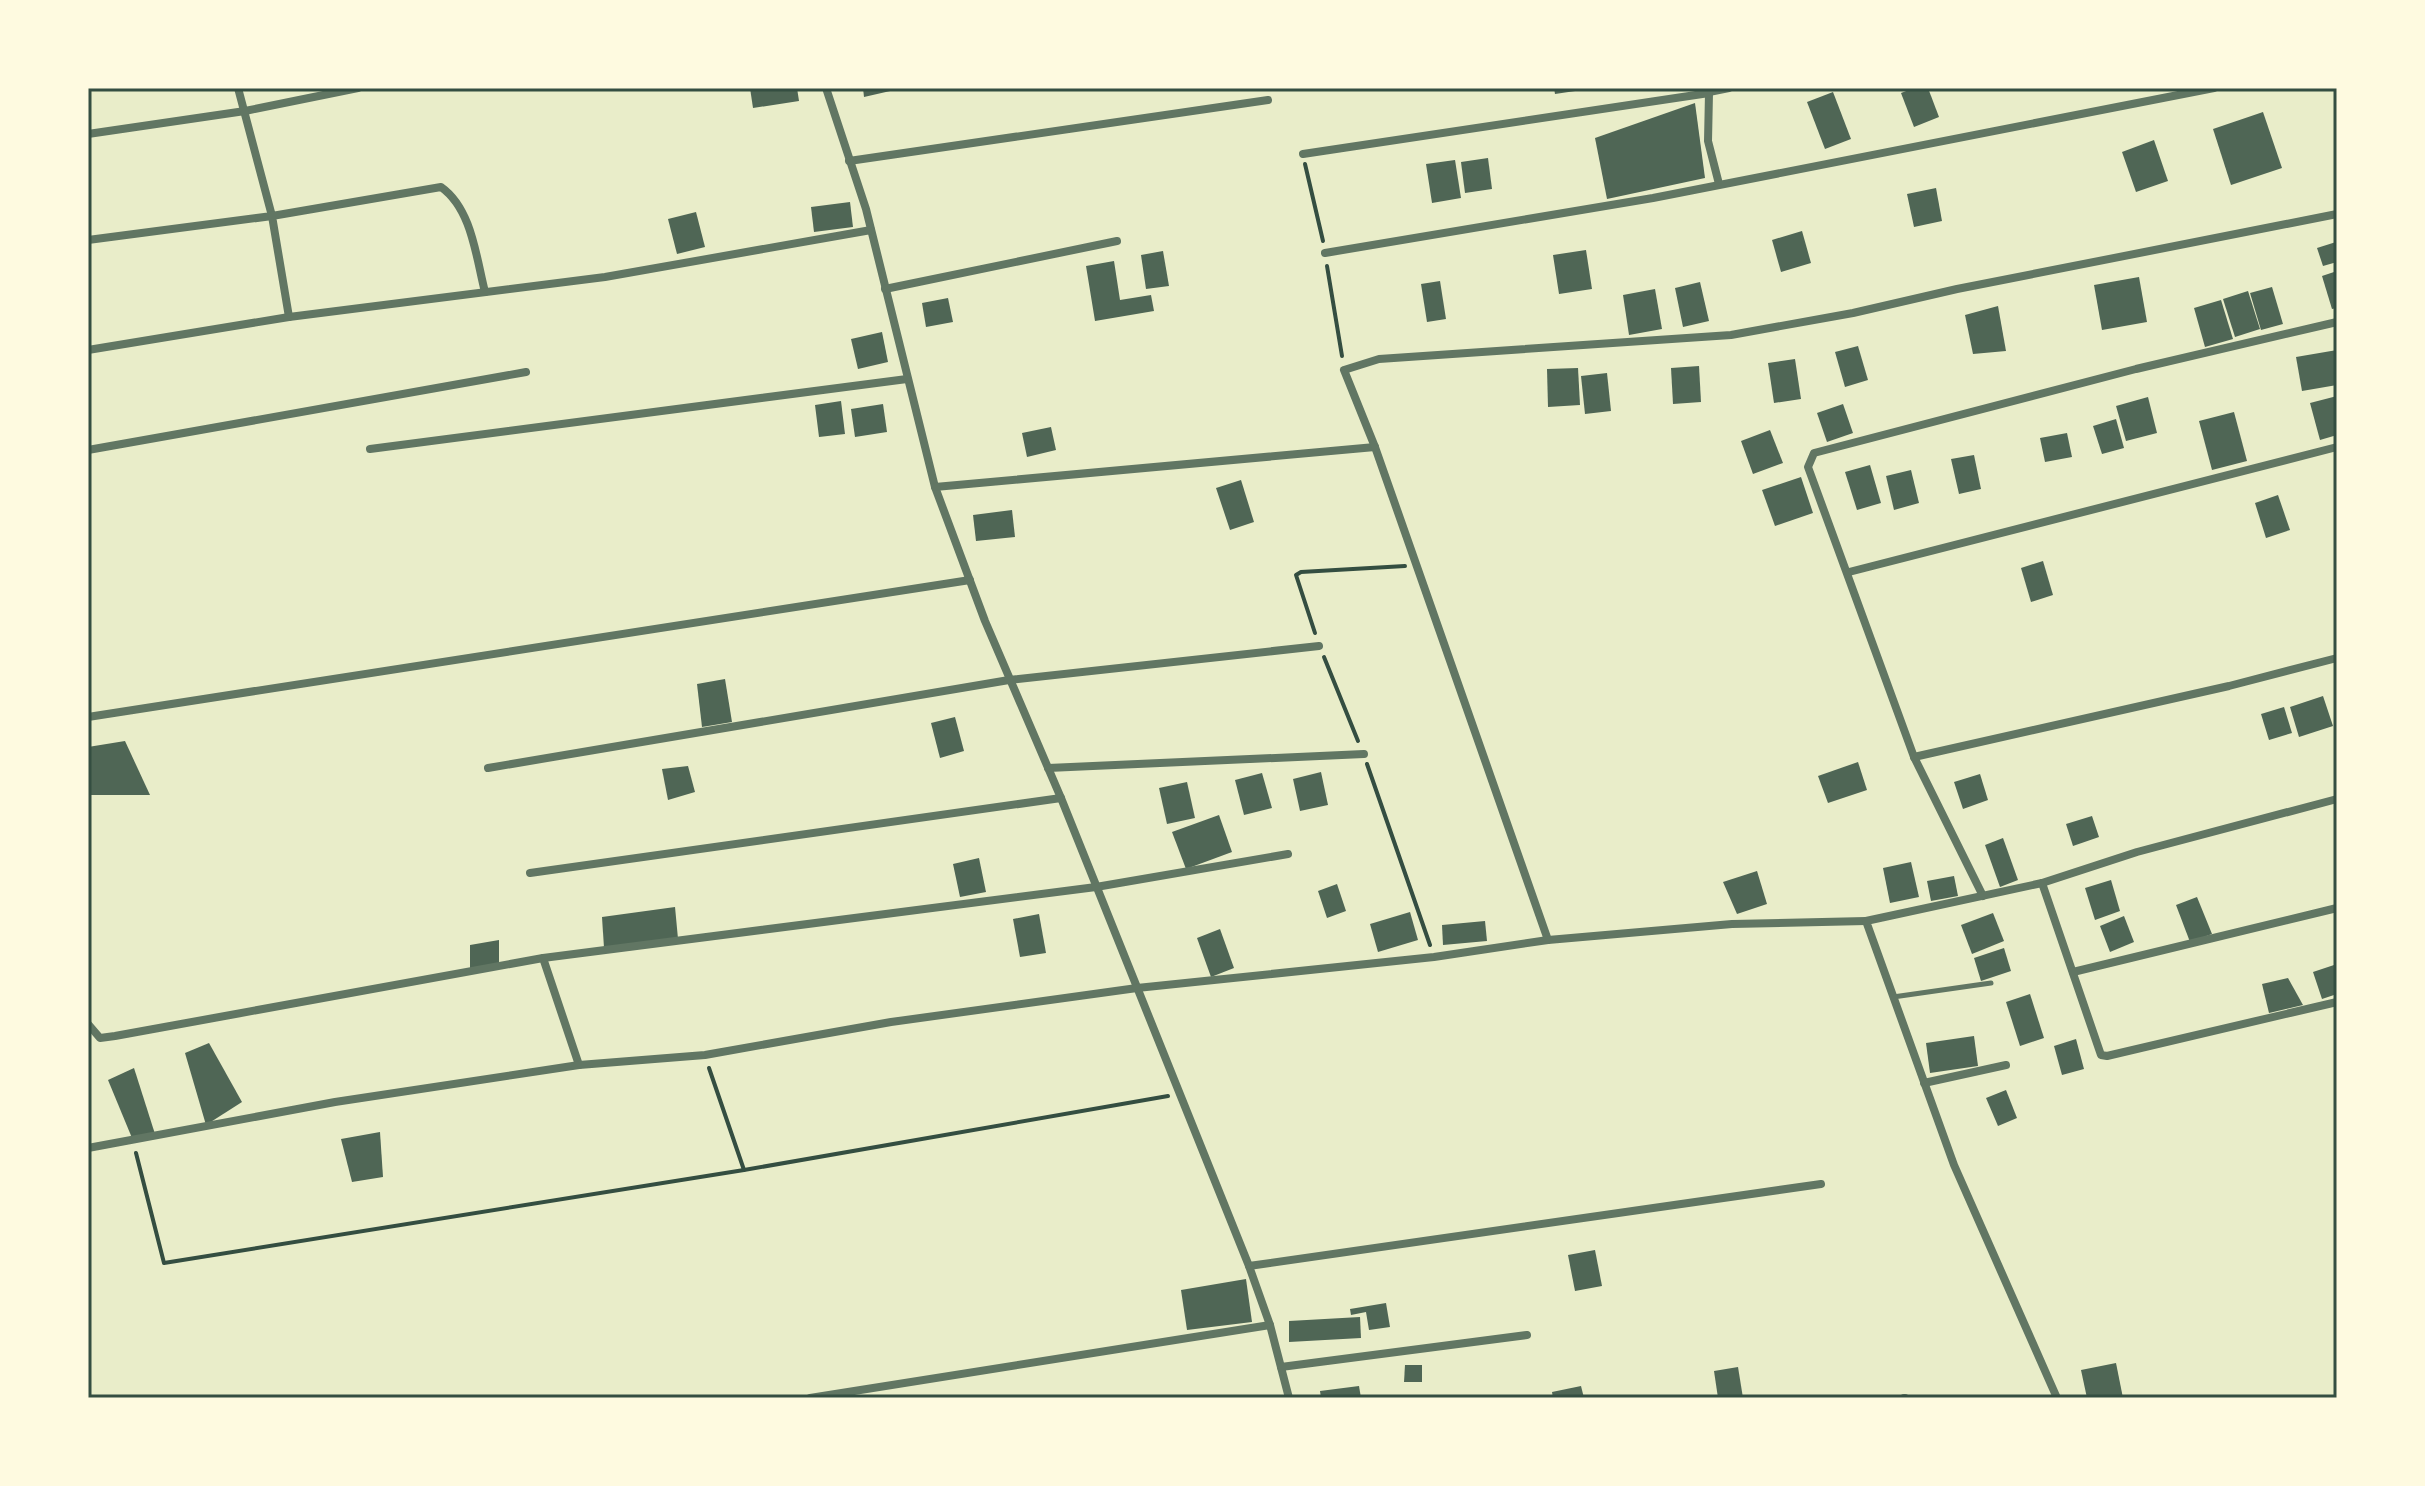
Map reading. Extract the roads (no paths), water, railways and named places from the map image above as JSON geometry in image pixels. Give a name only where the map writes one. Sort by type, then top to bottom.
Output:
[{"type":"street","points":[[238,88],[272,216],[289,317]]},
{"type":"street","points":[[88,134],[245,111],[358,88]]},
{"type":"street","points":[[826,88],[871,230],[935,487],[1009,680],[1061,798],[1249,1266],[1270,1325],[1289,1398]]},
{"type":"street","points":[[1303,154],[1729,88]]},
{"type":"street","points":[[1325,253],[1460,233],[2214,88]]},
{"type":"street","points":[[1709,91],[1708,141],[1719,184]]},
{"type":"street","points":[[849,161],[1268,100]]},
{"type":"street","points":[[88,240],[272,216],[441,187],[455,197],[463,213],[485,292]]},
{"type":"street","points":[[1548,940],[1375,447],[1344,370],[1379,359],[1731,335],[2337,214]]},
{"type":"street","points":[[88,350],[289,317],[605,277],[871,230]]},
{"type":"street","points":[[885,289],[1117,241]]},
{"type":"street","points":[[1983,896],[1914,757],[1849,572],[1808,467],[1814,453],[2136,369],[2337,322]]},
{"type":"street","points":[[88,450],[526,372]]},
{"type":"street","points":[[370,449],[907,379]]},
{"type":"street","points":[[935,487],[1375,447]]},
{"type":"street","points":[[1849,572],[2337,447]]},
{"type":"street","points":[[88,717],[970,580]]},
{"type":"street","points":[[488,768],[1009,680],[1319,646]]},
{"type":"street","points":[[1914,757],[2229,686],[2337,658]]},
{"type":"street","points":[[1048,768],[1364,754]]},
{"type":"street","points":[[530,873],[1061,798]]},
{"type":"street","points":[[88,1148],[335,1102],[579,1065],[705,1055],[891,1022],[1137,988],[1434,957],[1548,940],[1732,924],[1866,921],[2042,883],[2137,852],[2337,799]]},
{"type":"street","points":[[88,1024],[91,1032],[100,1038],[115,1036],[543,958],[1096,887],[1288,854]]},
{"type":"street","points":[[2042,883],[2098,1051],[2107,1056],[2337,1002]]},
{"type":"street","points":[[2073,972],[2337,908]]},
{"type":"street","points":[[1866,921],[1954,1165],[2057,1398]]},
{"type":"street","points":[[543,958],[579,1065]]},
{"type":"street","points":[[1924,1083],[2006,1065]]},
{"type":"street","points":[[1249,1266],[1821,1184]]},
{"type":"street","points":[[810,1398],[1270,1325]]},
{"type":"street","points":[[1281,1367],[1527,1335]]},
{"type":"lane","points":[[1892,998],[1991,983]]}]
